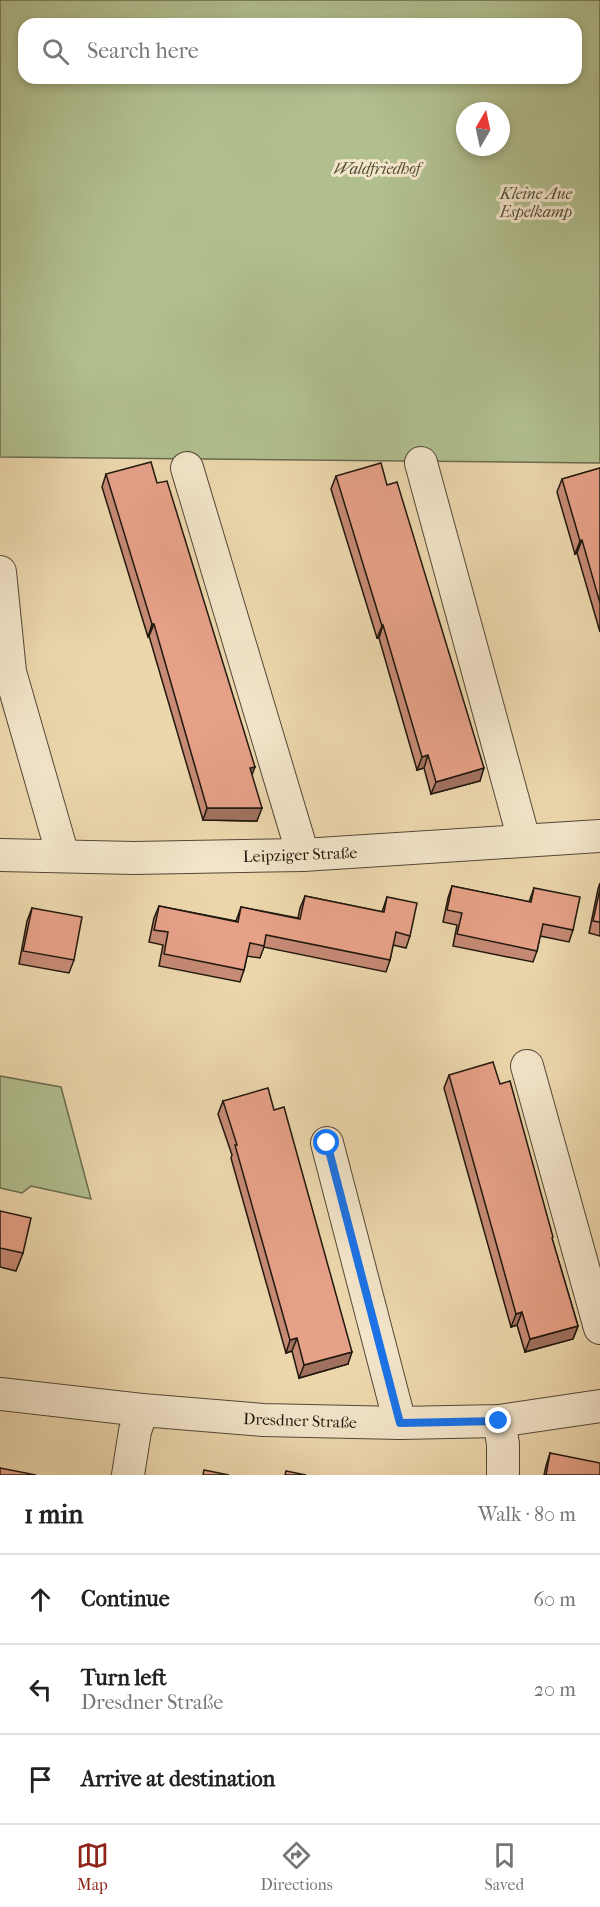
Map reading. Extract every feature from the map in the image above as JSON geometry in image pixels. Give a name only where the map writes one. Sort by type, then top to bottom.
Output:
[{"type":"street","points":[[421,463],[524,840]]},
{"type":"street","points":[[188,468],[303,855]]},
{"type":"street","points":[[0,572],[10,672],[63,856]]},
{"type":"street","name":"Leipziger Straße","points":[[0,855],[134,858],[303,855],[600,836]]},
{"type":"street","points":[[527,1066],[600,1328]]},
{"type":"street","points":[[327,1143],[400,1423]]},
{"type":"street","name":"Dresdner Straße","points":[[0,1394],[142,1410],[263,1420],[400,1423],[499,1421],[600,1406]]},
{"type":"street","points":[[128,1475],[135,1431],[142,1410]]},
{"type":"street","points":[[499,1421],[503,1475]]},
{"type":"green space","points":[[0,0],[600,0],[600,463],[0,457]]},
{"type":"green space","points":[[0,1076],[61,1087],[91,1199],[31,1186],[22,1193],[0,1188]]},
{"type":"building","points":[[151,462],[157,483],[167,481],[255,767],[250,768],[262,808],[207,808],[154,624],[152,624],[106,474]]},
{"type":"building","points":[[381,463],[387,485],[397,482],[484,768],[436,782],[428,755],[422,757],[336,476]]},
{"type":"building","points":[[600,468],[600,603],[562,479]]},
{"type":"building","points":[[452,886],[531,902],[534,888],[580,897],[573,930],[543,924],[537,951],[457,934],[462,913],[447,910]]},
{"type":"building","points":[[600,889],[600,922],[593,921]]},
{"type":"building","points":[[305,896],[384,912],[387,897],[417,903],[410,936],[396,932],[390,960],[266,935],[264,946],[250,943],[244,970],[164,954],[168,932],[154,930],[159,906],[238,922],[241,907],[300,919]]},
{"type":"building","points":[[32,908],[82,917],[74,960],[23,951]]},
{"type":"building","points":[[493,1062],[500,1084],[510,1081],[578,1326],[530,1339],[522,1312],[516,1314],[449,1075]]},
{"type":"building","points":[[268,1088],[274,1110],[284,1107],[352,1352],[304,1365],[297,1338],[290,1340],[223,1101]]},
{"type":"building","points":[[0,1211],[31,1218],[23,1253],[0,1248]]},
{"type":"building","points":[[550,1453],[600,1463],[600,1475],[546,1475]]},
{"type":"building","points":[[0,1468],[36,1475],[0,1475]]},
{"type":"building","points":[[204,1470],[229,1475],[203,1475]]},
{"type":"building","points":[[286,1471],[306,1475],[285,1475]]},
{"type":"route","points":[[327,1143],[400,1423],[499,1421]]},
{"type":"park label","name":"Waldfriedhof","points":[[377,168]]},
{"type":"park label","name":"Kleine Aue Espelkamp","points":[[536,202]]}]
